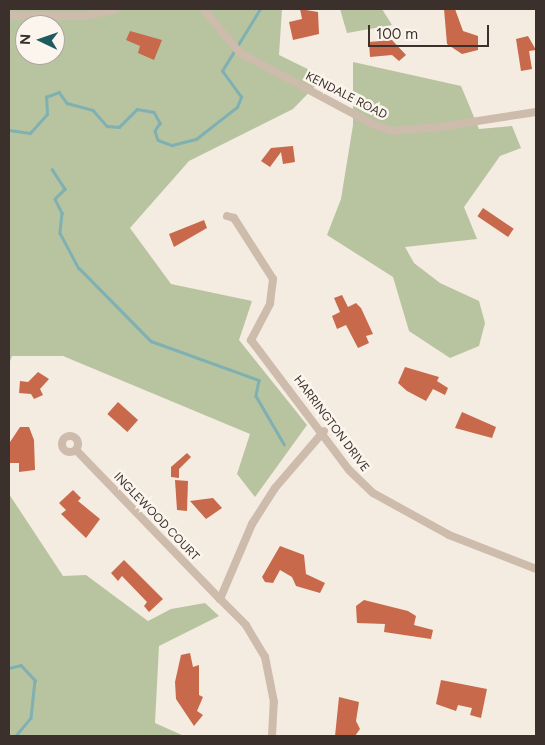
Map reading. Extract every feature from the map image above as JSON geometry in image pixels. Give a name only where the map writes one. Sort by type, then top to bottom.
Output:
[{"type":"street","points":[[9,16],[85,16],[115,9]]},
{"type":"street","name":"KENDALE ROAD","points":[[203,9],[240,53],[374,125],[392,131],[504,120],[536,112]]},
{"type":"street","name":"HARRINGTON DRIVE","points":[[227,216],[234,218],[273,279],[270,304],[251,340],[324,431],[349,470],[373,493],[449,535],[536,569]]},
{"type":"street","points":[[220,599],[252,524],[275,488],[324,431]]},
{"type":"street","name":"INGLEWOOD COURT","points":[[76,450],[246,625],[265,657],[274,702],[272,736]]},
{"type":"green space","points":[[9,9],[282,9],[279,55],[324,77],[293,109],[189,161],[130,228],[171,284],[252,301],[239,340],[307,425],[255,497],[237,474],[250,434],[63,356],[12,356],[9,364]]},
{"type":"green space","points":[[340,9],[382,9],[392,25],[347,33]]},
{"type":"green space","points":[[353,62],[461,86],[479,129],[512,126],[521,148],[500,156],[464,207],[477,239],[405,247],[414,263],[440,283],[479,301],[485,323],[479,346],[450,358],[409,331],[393,277],[327,235],[341,199],[353,125]]},
{"type":"green space","points":[[9,494],[63,576],[86,575],[148,621],[171,609],[205,603],[219,616],[159,646],[155,723],[184,736],[9,736]]},
{"type":"building","points":[[300,9],[318,12],[319,34],[293,40],[289,22],[302,19]]},
{"type":"building","points":[[444,9],[455,9],[463,31],[478,36],[478,50],[462,54],[447,44]]},
{"type":"building","points":[[130,31],[162,40],[154,60],[138,53],[140,46],[126,40]]},
{"type":"building","points":[[528,36],[536,50],[529,51],[532,69],[521,71],[516,39]]},
{"type":"building","points":[[392,40],[406,55],[399,61],[392,55],[370,57],[369,42]]},
{"type":"building","points":[[293,146],[295,162],[283,164],[281,152],[270,167],[261,161],[271,148]]},
{"type":"building","points":[[483,208],[514,229],[508,237],[477,216]]},
{"type":"building","points":[[204,220],[207,228],[174,247],[169,234]]},
{"type":"building","points":[[342,295],[348,307],[356,303],[361,308],[373,334],[366,336],[369,343],[358,348],[346,325],[337,329],[332,316],[340,312],[334,298]]},
{"type":"building","points":[[405,367],[439,377],[437,381],[448,388],[445,395],[433,389],[426,401],[407,391],[398,383]]},
{"type":"building","points":[[38,372],[49,379],[40,389],[43,395],[34,399],[31,394],[19,393],[20,381],[28,382]]},
{"type":"building","points":[[118,402],[138,420],[127,432],[107,414]]},
{"type":"building","points":[[462,412],[496,427],[492,438],[455,428]]},
{"type":"building","points":[[20,427],[29,427],[34,440],[35,470],[19,472],[19,463],[9,463],[10,442]]},
{"type":"building","points":[[187,453],[191,457],[179,469],[179,478],[171,477],[171,467]]},
{"type":"building","points":[[175,480],[188,481],[187,511],[177,510]]},
{"type":"building","points":[[73,490],[81,498],[78,501],[100,519],[86,538],[61,514],[66,510],[59,503]]},
{"type":"building","points":[[213,498],[222,508],[206,519],[190,501]]},
{"type":"building","points":[[280,546],[304,555],[306,574],[325,583],[320,593],[296,586],[292,577],[280,570],[273,583],[265,582],[262,577]]},
{"type":"building","points":[[124,560],[163,599],[149,612],[144,606],[147,602],[122,576],[118,581],[111,573]]},
{"type":"building","points":[[364,600],[408,611],[416,616],[414,625],[433,630],[431,639],[384,632],[385,624],[357,623],[356,606]]},
{"type":"building","points":[[190,653],[193,667],[199,665],[199,695],[203,697],[197,711],[203,715],[194,726],[176,699],[175,682],[181,655]]},
{"type":"building","points":[[441,680],[487,689],[481,718],[470,715],[472,708],[458,705],[456,711],[436,704]]},
{"type":"building","points":[[339,697],[359,702],[356,721],[360,729],[355,736],[335,736]]},
{"type":"waterway","points":[[9,130],[30,133],[47,114],[46,97],[59,92],[67,103],[93,110],[107,126],[119,127],[137,109],[154,112],[160,123],[155,131],[158,140],[172,145],[196,139],[237,107],[241,97],[222,71],[260,9]]},
{"type":"waterway","points":[[52,169],[65,189],[55,199],[62,213],[60,233],[79,268],[151,341],[259,380],[256,396],[284,444]]},
{"type":"waterway","points":[[9,668],[21,665],[35,680],[31,718],[16,736]]}]
